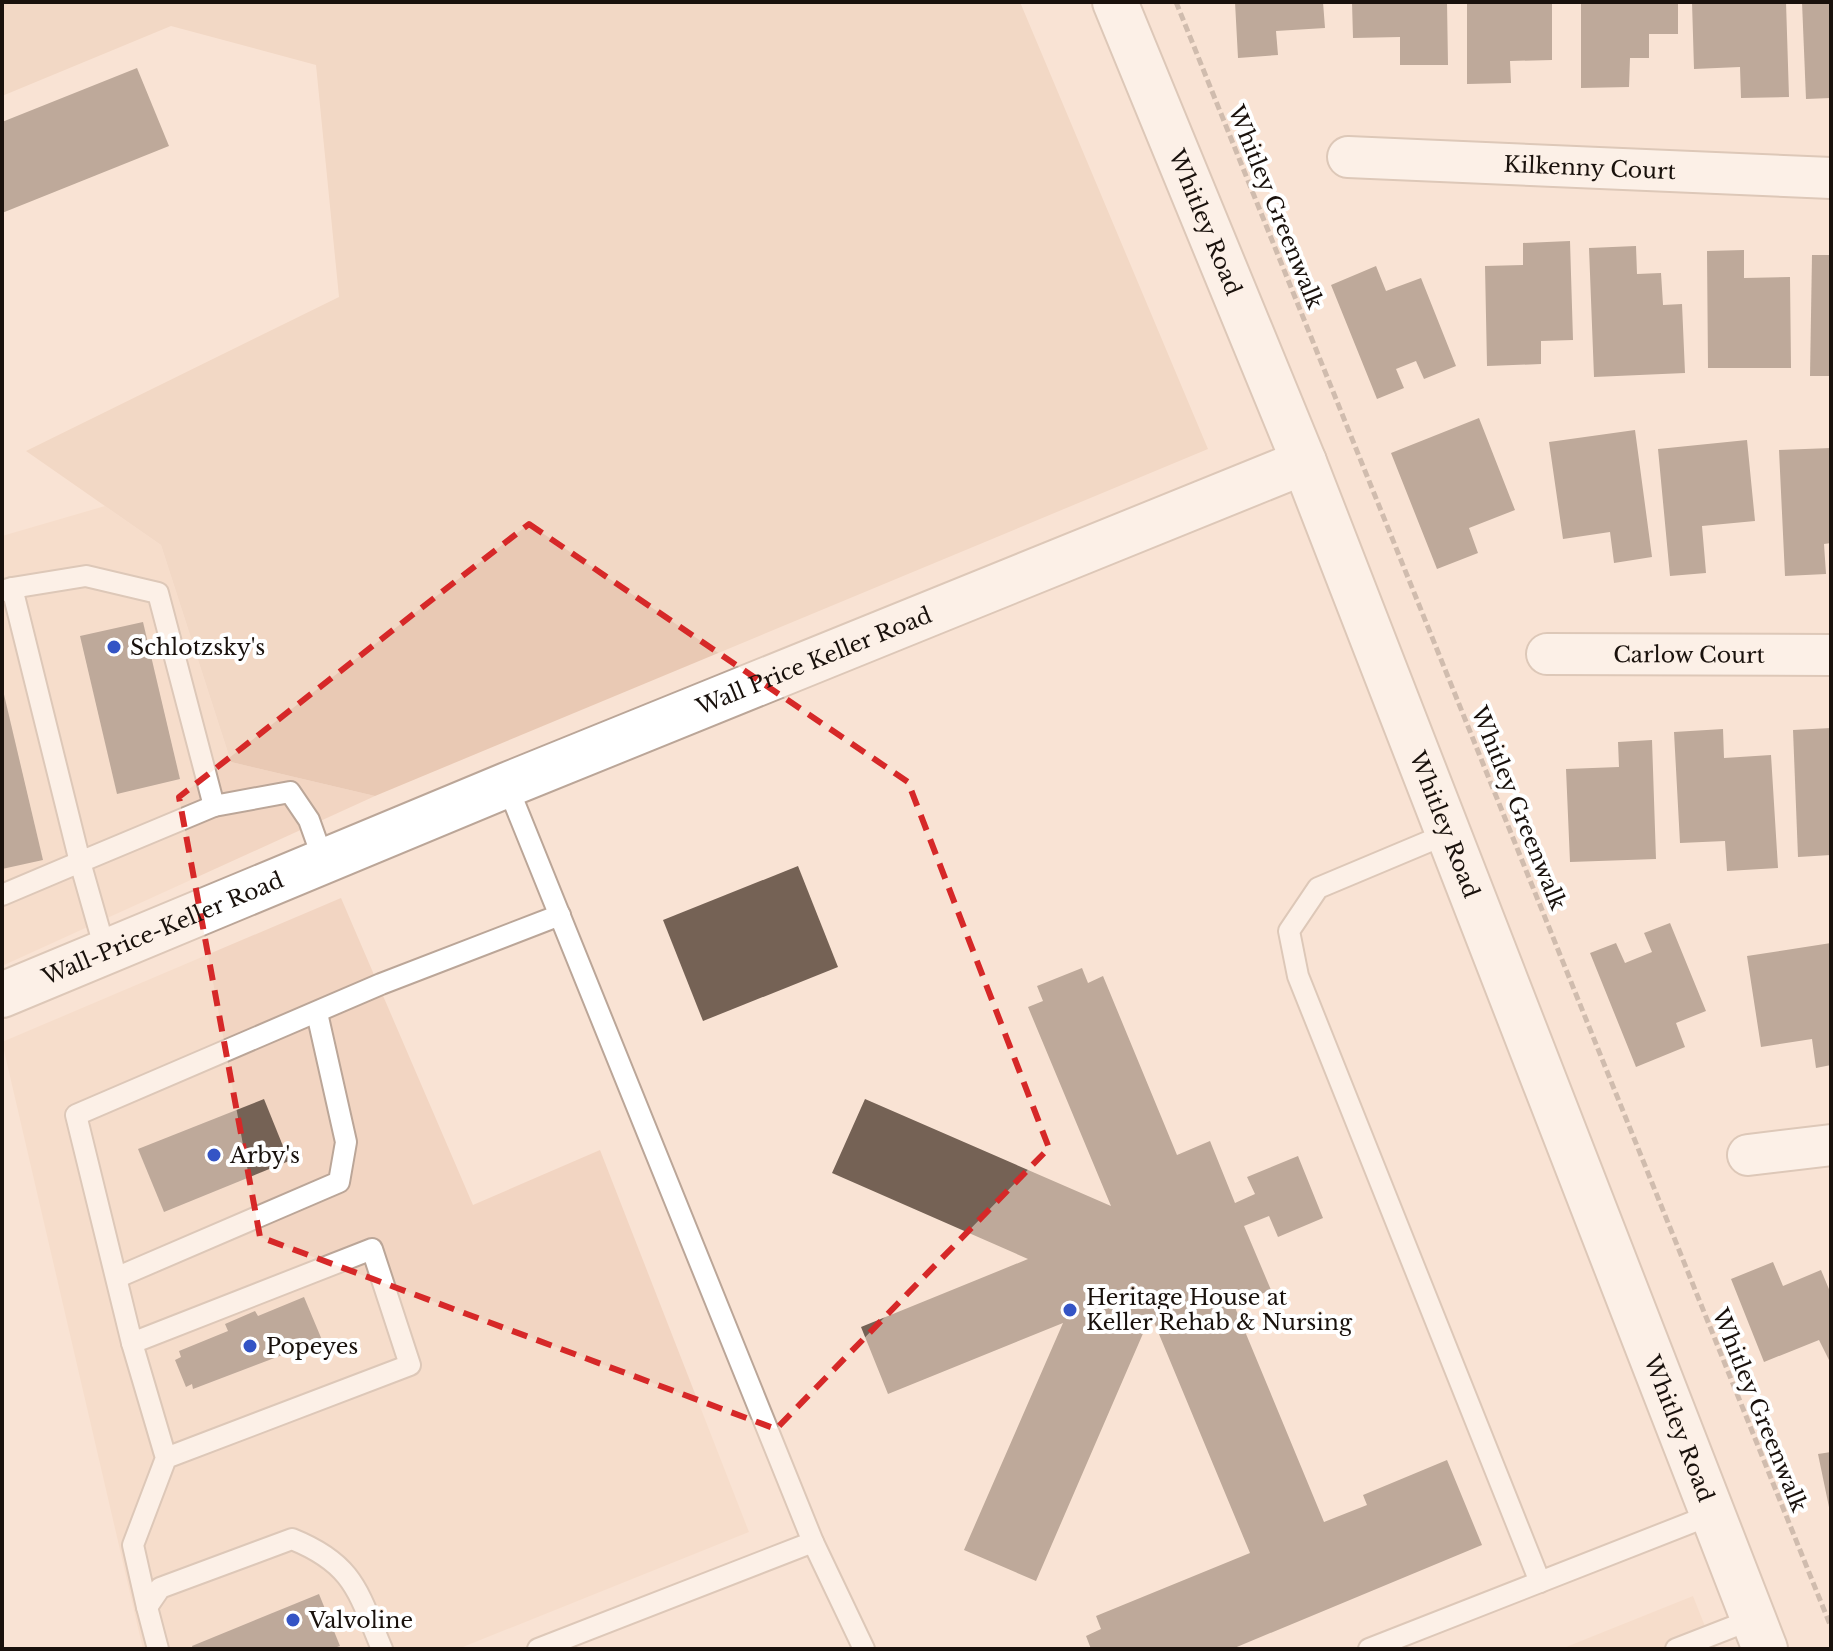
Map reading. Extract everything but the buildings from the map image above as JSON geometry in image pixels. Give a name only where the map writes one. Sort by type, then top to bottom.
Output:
[{"type":"street","name":"Whitley Road","points":[[1115,2],[1304,462],[1759,1634]]},
{"type":"street","name":"Kilkenny Court","points":[[1348,157],[1831,178]]},
{"type":"street","name":"Wall Price Keller Road","points":[[324,862],[1304,462]]},
{"type":"street","name":"Carlow Court","points":[[1547,654],[1831,655]]},
{"type":"street","name":"Wall-Price-Keller Road","points":[[2,995],[324,862]]},
{"type":"street","points":[[1748,1155],[1831,1145]]},
{"type":"lane","points":[[106,953],[7,590],[86,576],[158,593],[214,806]]},
{"type":"lane","points":[[507,785],[813,1542],[864,1649]]},
{"type":"lane","points":[[2,895],[214,806],[290,792],[309,820],[324,862]]},
{"type":"lane","points":[[1449,833],[1318,888],[1289,931],[1298,976],[1540,1582]]},
{"type":"lane","points":[[158,1649],[133,1545],[166,1458],[132,1343],[76,1115],[381,984],[560,915]]},
{"type":"lane","points":[[118,1277],[339,1182],[346,1142],[317,1013]]},
{"type":"lane","points":[[132,1343],[372,1249],[410,1365],[166,1458]]},
{"type":"lane","points":[[1369,1649],[1713,1514]]},
{"type":"lane","points":[[147,1607],[160,1588],[292,1539],[325,1552],[353,1581],[382,1649]]},
{"type":"lane","points":[[538,1649],[813,1542]]},
{"type":"lane","points":[[1676,1649],[1759,1634]]},
{"type":"path","name":"Whitley Greenwalk","points":[[1176,2],[1831,1627]]},
{"type":"highlighted area","points":[[529,524],[908,782],[1049,1148],[776,1429],[260,1237],[179,797]]},
{"type":"shaded area","points":[[2,2],[1020,2],[1208,449],[375,796],[231,762],[161,545],[26,451],[339,297],[316,65],[171,26],[2,96]]},
{"type":"shaded area","points":[[105,506],[161,545],[231,762],[375,796],[2,966],[2,536]]},
{"type":"shaded area","points":[[341,898],[473,1205],[600,1150],[749,1532],[458,1649],[143,1649],[2,1042]]},
{"type":"shaded area","points":[[1693,1596],[1714,1649],[1561,1649]]},
{"type":"place","name":"Schlotzsky's","points":[[114,647]]},
{"type":"place","name":"Arby's","points":[[214,1155]]},
{"type":"place","name":"Heritage House at Keller Rehab & Nursing","points":[[1070,1310]]},
{"type":"place","name":"Popeyes","points":[[250,1346]]},
{"type":"place","name":"Valvoline","points":[[293,1620]]}]
